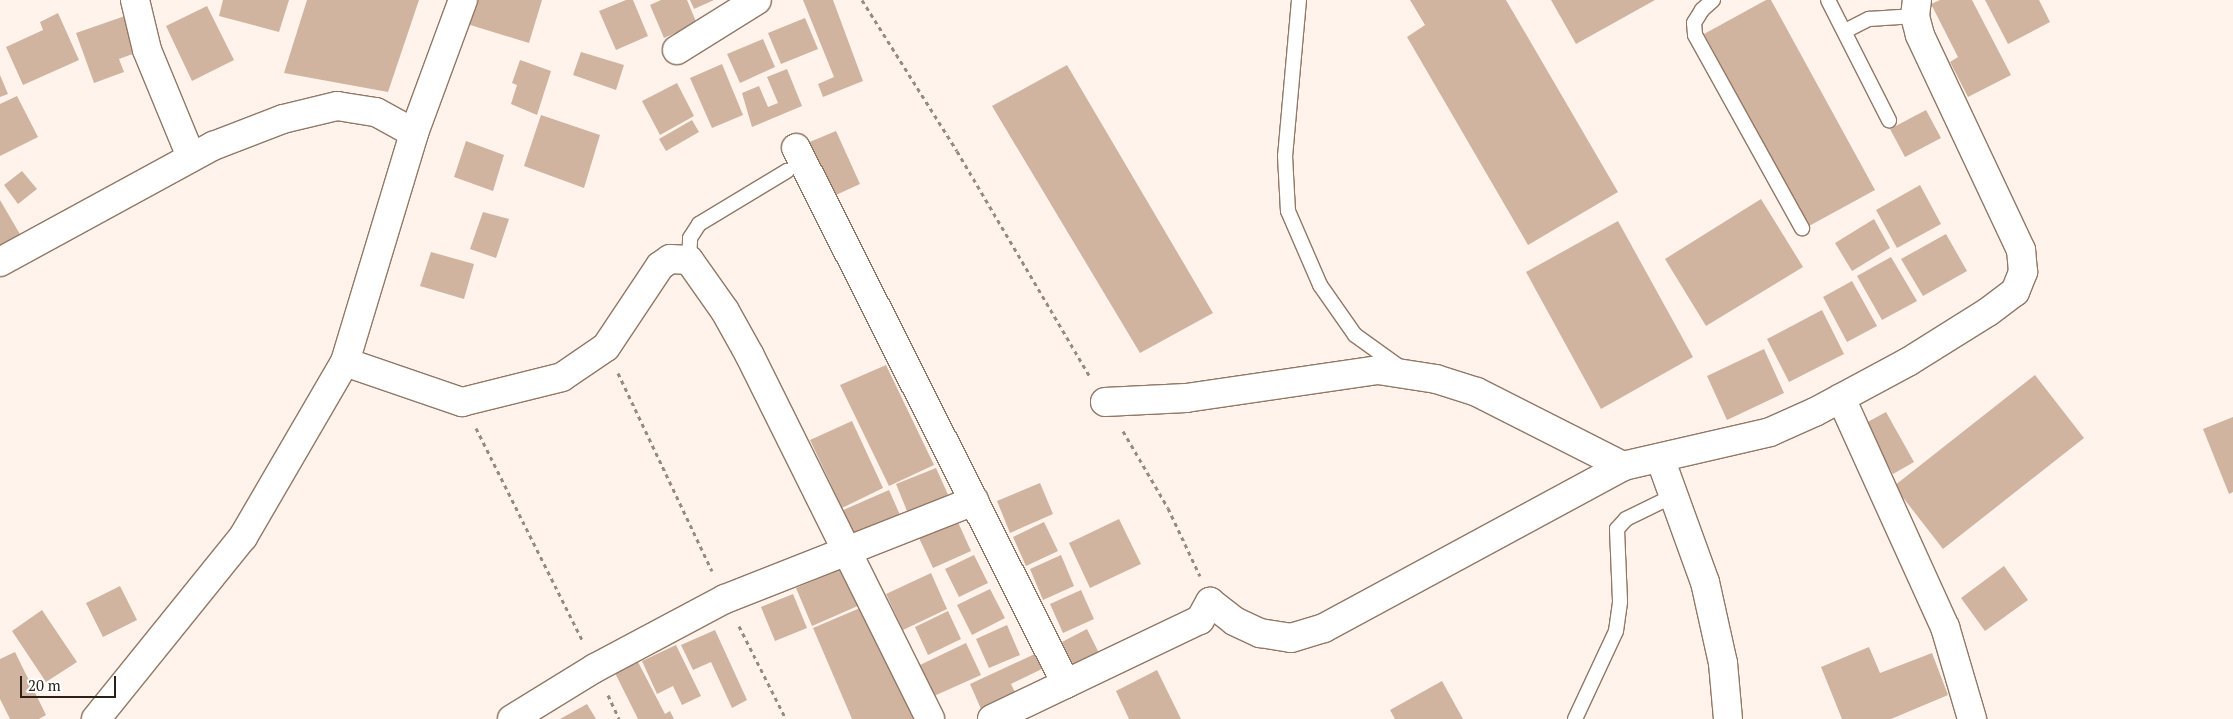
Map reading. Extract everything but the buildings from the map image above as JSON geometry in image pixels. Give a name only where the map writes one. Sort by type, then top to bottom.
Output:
[{"type":"street","points":[[135,0],[147,50],[191,157]]},
{"type":"street","points":[[109,713],[243,537],[345,362],[414,133],[463,0]]},
{"type":"street","points":[[677,50],[758,0]]},
{"type":"street","points":[[992,719],[1200,620],[1210,602],[1234,621],[1260,634],[1291,638],[1324,628],[1624,466],[1770,432],[1841,398],[1988,312],[2015,292],[2023,272],[2021,250],[1920,35],[1916,8]]},
{"type":"street","points":[[0,262],[191,157],[283,120],[337,106],[376,112],[414,133]]},
{"type":"street","points":[[791,160],[974,501],[1066,684]]},
{"type":"street","points":[[345,362],[462,402],[562,377],[606,347],[660,266],[670,259],[689,260],[725,311],[750,356],[850,552],[930,719]]},
{"type":"street","points":[[1105,402],[1186,398],[1378,370],[1412,375],[1477,392],[1624,466]]},
{"type":"street","points":[[1841,398],[1945,627],[1972,719]]},
{"type":"street","points":[[1660,458],[1705,582],[1723,663],[1728,719]]},
{"type":"street","points":[[512,719],[595,668],[725,599],[850,552],[974,501]]},
{"type":"lane","points":[[1299,0],[1286,156],[1288,211],[1320,285],[1355,335],[1412,375]]},
{"type":"lane","points":[[1713,0],[1694,23],[1695,35],[1802,228]]},
{"type":"lane","points":[[1828,0],[1889,120]]},
{"type":"lane","points":[[1845,31],[1869,19],[1916,8]]},
{"type":"lane","points":[[689,260],[690,238],[699,224],[791,160]]},
{"type":"lane","points":[[1575,719],[1616,631],[1620,601],[1617,529],[1626,519],[1675,495]]},
{"type":"path","points":[[862,0],[957,151],[1168,508],[1210,602]]},
{"type":"path","points":[[606,347],[725,599],[786,719]]},
{"type":"path","points":[[462,402],[619,719]]}]
